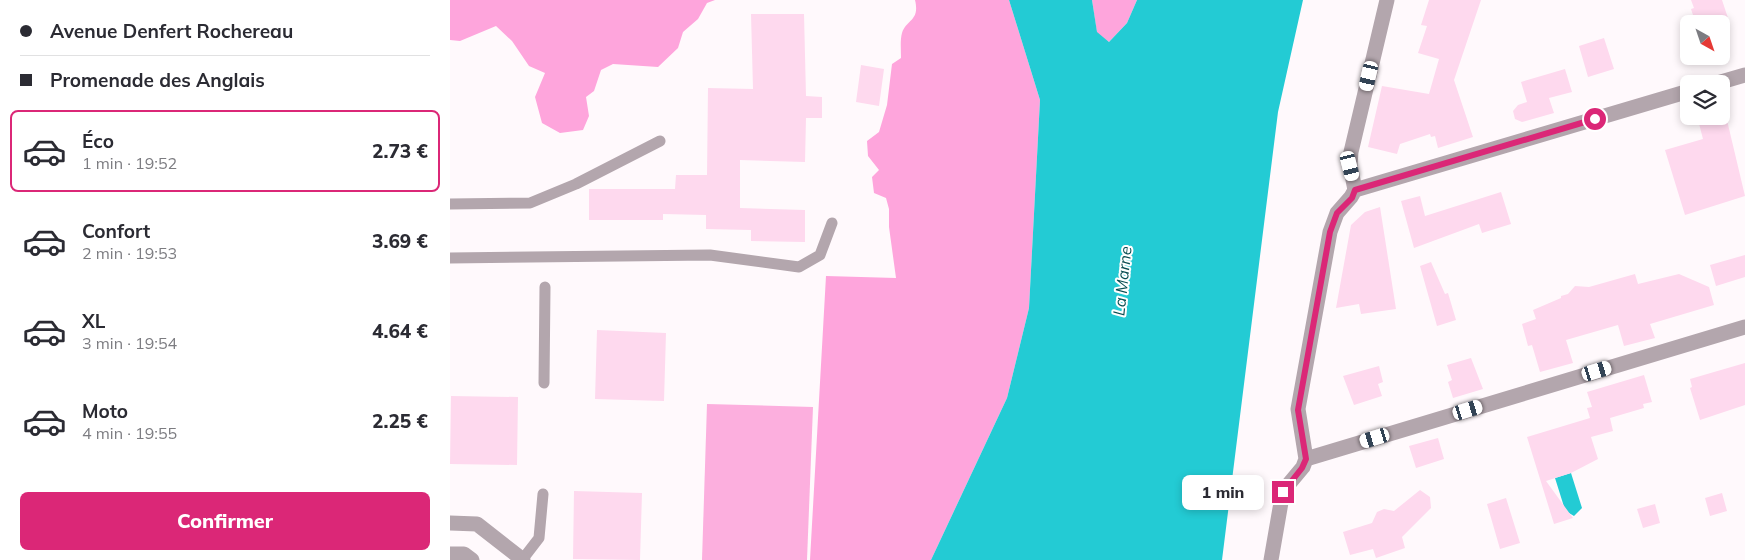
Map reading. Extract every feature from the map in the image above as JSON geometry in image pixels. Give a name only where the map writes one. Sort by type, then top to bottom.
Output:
[{"type":"street","points":[[1271,560],[1283,492],[1302,468],[1306,459],[1298,410],[1330,232],[1337,213],[1352,198],[1355,190],[1350,166],[1351,152],[1387,0]]},
{"type":"street","points":[[1730,79],[1745,74]]},
{"type":"street","points":[[1355,190],[1680,94]]},
{"type":"street","points":[[1306,459],[1745,327]]},
{"type":"street","points":[[450,523],[477,524],[523,560]]},
{"type":"street","points":[[450,554],[464,554],[472,560]]},
{"type":"lane","points":[[450,204],[530,203],[576,184],[660,141]]},
{"type":"lane","points":[[450,258],[710,255],[799,267],[820,255],[832,223]]},
{"type":"lane","points":[[544,383],[545,287]]},
{"type":"lane","points":[[523,560],[539,538],[543,494]]},
{"type":"shaded area","points":[[450,0],[715,0],[707,3],[698,19],[683,32],[678,48],[658,67],[613,64],[601,70],[594,91],[586,97],[589,116],[583,130],[560,133],[542,123],[535,97],[545,73],[529,66],[512,41],[496,26],[460,41],[450,40]]},
{"type":"shaded area","points":[[915,0],[1009,0],[1040,100],[1029,308],[1007,398],[931,560],[810,560],[826,276],[896,278],[889,227],[889,209],[886,198],[874,193],[872,177],[879,170],[868,156],[867,141],[879,132],[887,105],[892,64],[901,58],[902,33],[916,12]]},
{"type":"shaded area","points":[[1092,0],[1137,0],[1127,23],[1109,42],[1097,33]]},
{"type":"shaded area","points":[[707,404],[813,407],[807,560],[702,560]]},
{"type":"water","name":"La Marne","points":[[1009,0],[1092,0],[1097,32],[1109,42],[1127,23],[1137,0],[1303,0],[1278,112],[1222,560],[931,560],[1007,398],[1029,308],[1040,100]]},
{"type":"water","points":[[1571,473],[1582,508],[1574,516],[1566,513],[1555,478]]},
{"type":"building","points":[[1429,0],[1481,0],[1454,80],[1473,137],[1438,148],[1435,136],[1431,137],[1430,134],[1400,144],[1397,154],[1368,147],[1382,86],[1429,94],[1439,59],[1418,53],[1427,26],[1421,25]]},
{"type":"building","points":[[1691,0],[1722,0],[1727,15],[1693,15],[1691,9],[1694,8]]},
{"type":"building","points":[[751,14],[804,14],[806,96],[822,97],[822,118],[806,118],[805,162],[740,160],[740,208],[805,210],[805,242],[751,241],[751,230],[706,229],[706,215],[663,214],[663,220],[589,220],[589,189],[675,189],[676,175],[707,175],[708,88],[753,89]]},
{"type":"building","points":[[1604,38],[1614,69],[1588,77],[1579,46]]},
{"type":"building","points":[[861,65],[884,69],[879,106],[856,102]]},
{"type":"building","points":[[1565,69],[1572,92],[1549,98],[1554,113],[1522,122],[1515,119],[1513,111],[1518,105],[1527,102],[1521,82]]},
{"type":"building","points":[[1699,125],[1728,125],[1745,196],[1685,215],[1665,150],[1703,139]]},
{"type":"building","points":[[1501,192],[1511,224],[1482,233],[1479,224],[1414,248],[1401,201],[1420,196],[1425,216]]},
{"type":"building","points":[[1380,207],[1396,309],[1361,314],[1359,304],[1336,308],[1351,225],[1365,212]]},
{"type":"building","points":[[1745,255],[1745,277],[1716,286],[1710,265]]},
{"type":"building","points":[[1431,262],[1445,294],[1448,293],[1456,320],[1437,326],[1420,266]]},
{"type":"building","points":[[1635,274],[1638,284],[1679,274],[1709,287],[1714,305],[1650,324],[1655,338],[1624,346],[1618,325],[1566,340],[1573,363],[1540,372],[1532,345],[1528,346],[1522,324],[1536,319],[1533,310],[1568,294],[1575,286],[1589,287]]},
{"type":"building","points":[[597,330],[666,333],[664,401],[595,399]]},
{"type":"building","points":[[1471,358],[1483,389],[1453,398],[1448,382],[1452,380],[1447,365]]},
{"type":"building","points":[[1745,363],[1745,405],[1700,420],[1690,388],[1692,387],[1690,379]]},
{"type":"building","points":[[1379,366],[1383,382],[1378,384],[1382,396],[1354,405],[1343,376]]},
{"type":"building","points":[[1644,375],[1652,402],[1643,404],[1644,408],[1610,418],[1613,431],[1591,437],[1598,459],[1571,473],[1546,481],[1573,518],[1554,524],[1527,437],[1590,418],[1587,408],[1592,407],[1587,392]]},
{"type":"building","points":[[451,396],[518,397],[517,465],[450,464]]},
{"type":"building","points":[[1438,438],[1444,459],[1416,468],[1409,446]]},
{"type":"building","points":[[1420,490],[1430,497],[1431,508],[1402,537],[1405,548],[1376,558],[1373,549],[1350,555],[1343,532],[1372,523],[1377,512],[1384,509],[1394,511]]},
{"type":"building","points":[[574,491],[642,493],[640,560],[573,559]]},
{"type":"building","points":[[1722,493],[1727,511],[1710,516],[1705,498]]},
{"type":"building","points":[[1506,498],[1520,543],[1500,549],[1487,504]]},
{"type":"building","points":[[1655,504],[1660,523],[1643,528],[1637,509]]},
{"type":"route","points":[[1283,492],[1290,480],[1302,468],[1306,459],[1305,441],[1300,427],[1298,410],[1330,232],[1337,213],[1352,198],[1355,190],[1595,119]]}]
